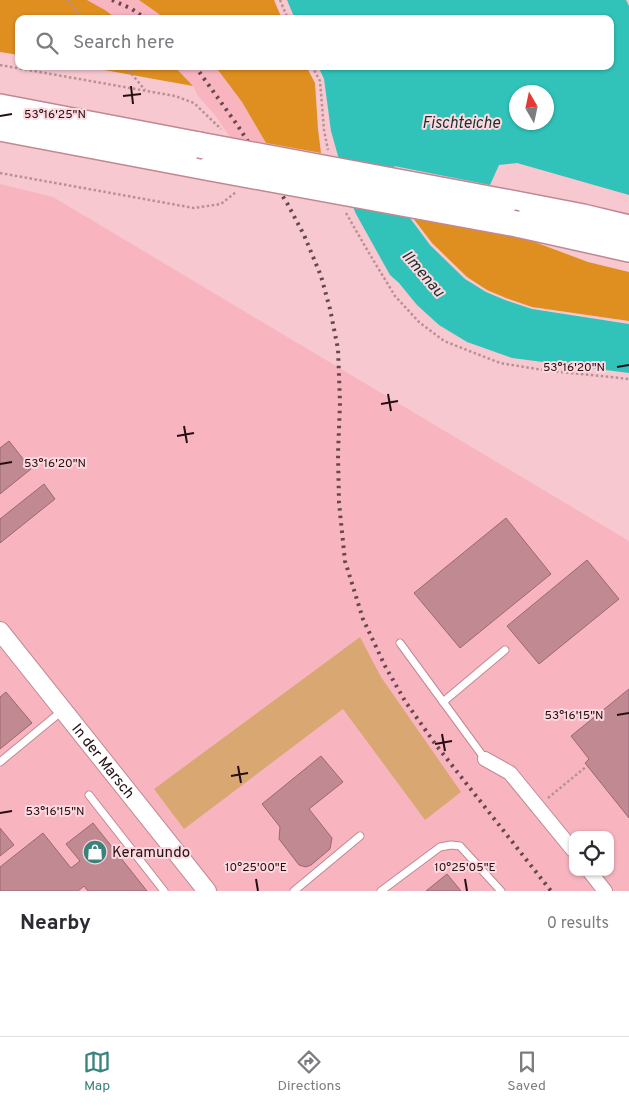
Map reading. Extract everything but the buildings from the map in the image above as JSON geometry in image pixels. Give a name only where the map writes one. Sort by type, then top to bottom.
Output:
[{"type":"highway","points":[[0,107],[505,202],[629,228]]},
{"type":"highway","points":[[0,128],[517,224],[629,249]]},
{"type":"street","name":"In der Marsch","points":[[0,631],[207,891]]},
{"type":"street","points":[[485,759],[510,773],[569,845]]},
{"type":"street","points":[[593,876],[605,891]]},
{"type":"lane","points":[[400,643],[485,759]]},
{"type":"lane","points":[[443,702],[505,650]]},
{"type":"lane","points":[[0,762],[63,710]]},
{"type":"lane","points":[[89,795],[164,891]]},
{"type":"lane","points":[[294,891],[360,836]]},
{"type":"lane","points":[[381,891],[440,846],[451,845],[460,846],[501,891]]},
{"type":"path","points":[[67,0],[80,15]]},
{"type":"path","points":[[280,0],[286,15]]},
{"type":"path","points":[[0,65],[15,68]]},
{"type":"path","points":[[28,70],[175,96],[194,102],[226,134]]},
{"type":"path","points":[[128,70],[146,91]]},
{"type":"path","points":[[314,70],[320,81],[328,154]]},
{"type":"path","points":[[0,173],[194,208],[221,204],[236,192]]},
{"type":"path","points":[[346,212],[368,253],[395,296],[419,322],[444,341],[500,363],[543,370],[629,379]]},
{"type":"path","points":[[537,806],[588,766]]},
{"type":"shaded area","points":[[0,0],[87,0],[112,15],[15,15],[15,54],[0,52]]},
{"type":"shaded area","points":[[87,0],[139,0],[160,15],[112,15]]},
{"type":"shaded area","points":[[139,0],[274,0],[280,15],[160,15]]},
{"type":"shaded area","points":[[104,70],[178,70],[193,86]]},
{"type":"shaded area","points":[[178,70],[218,70],[242,102],[266,143],[230,137],[215,115],[198,96],[193,86]]},
{"type":"shaded area","points":[[218,70],[308,70],[315,83],[321,153],[266,143],[242,102]]},
{"type":"shaded area","points":[[0,184],[53,197],[629,541],[629,891],[0,891]]},
{"type":"shaded area","points":[[413,218],[524,238],[588,262],[629,272],[629,321],[532,307],[487,290],[467,277],[432,243]]},
{"type":"shaded area","points":[[360,637],[381,677],[461,792],[425,820],[343,709],[184,829],[154,789]]},
{"type":"water","points":[[287,0],[626,0],[629,6],[629,195],[517,163],[499,165],[490,185],[394,166],[410,218],[430,245],[465,279],[486,292],[532,309],[629,324],[629,373],[512,358],[467,342],[439,325],[417,305],[390,275],[356,214],[331,131],[324,79],[320,70],[614,70],[614,15],[293,15]]},
{"type":"railway","points":[[112,0],[140,15]]},
{"type":"railway","points":[[198,70],[238,126],[287,203],[304,235],[321,276],[338,349],[340,403],[339,503],[345,561],[363,619],[385,666],[405,701],[436,745],[551,891]]},
{"type":"place","name":"Keramundo","points":[[95,852]]},
{"type":"water label","name":"Fischteiche","points":[[461,122]]},
{"type":"water label","name":"Ilmenau","points":[[424,273]]}]
